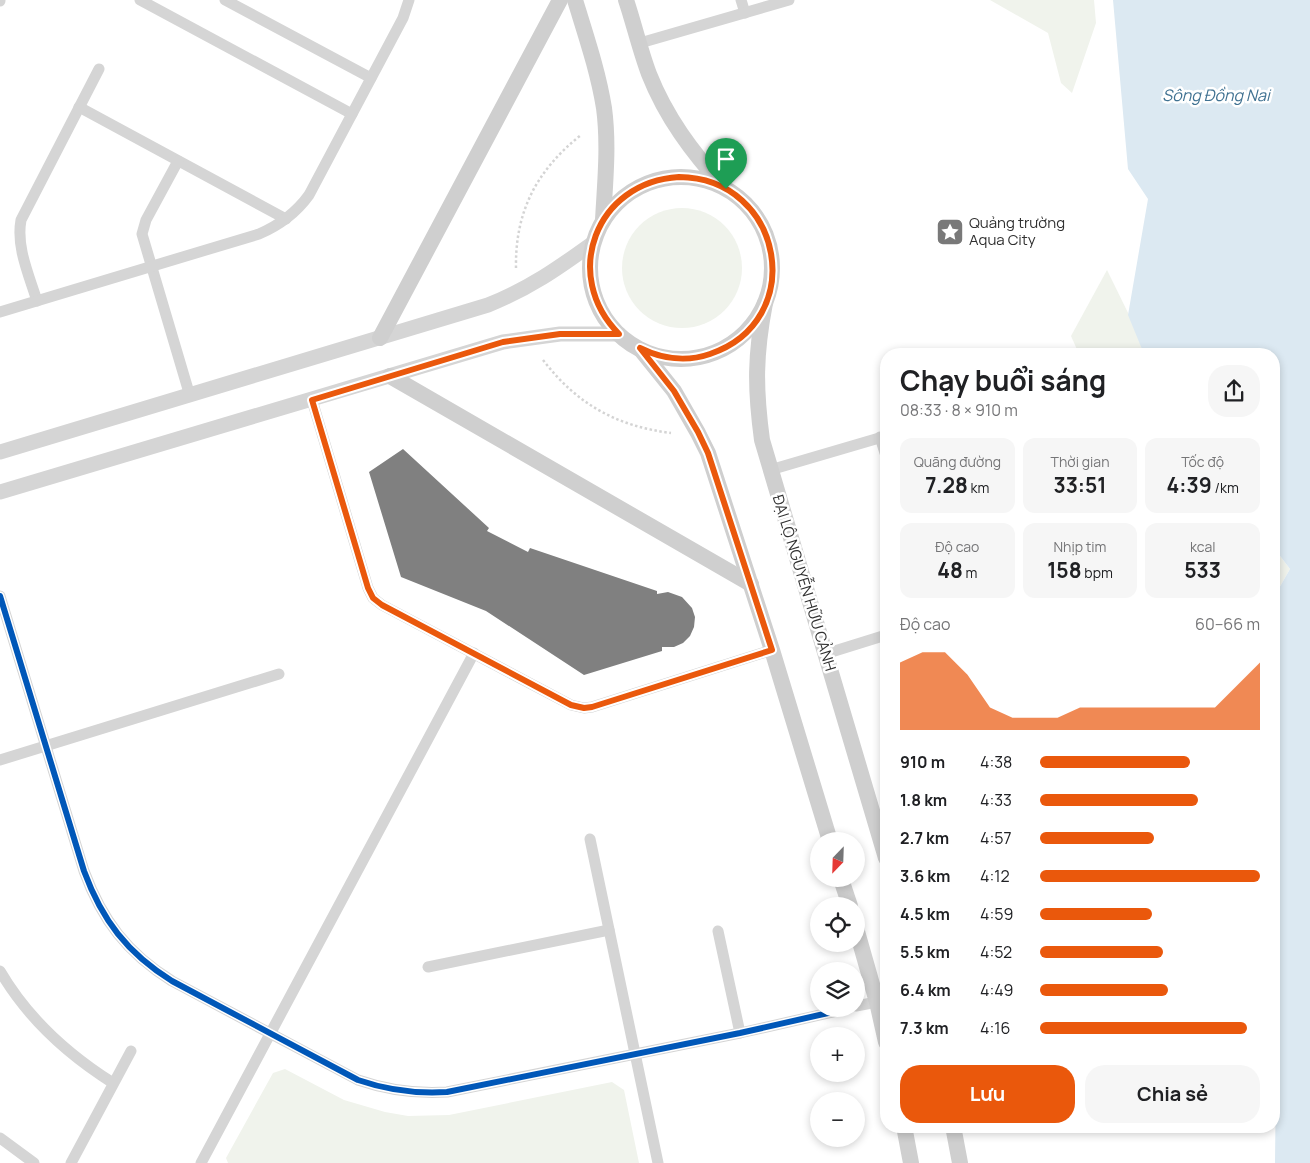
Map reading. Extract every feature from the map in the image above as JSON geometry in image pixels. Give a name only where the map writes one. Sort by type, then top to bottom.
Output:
[{"type":"main road","points":[[380,338],[560,0]]},
{"type":"main road","points":[[575,0],[596,69],[604,110],[606,150],[603,220]]},
{"type":"main road","points":[[626,0],[649,73],[670,116],[702,163],[726,189]]},
{"type":"main road","points":[[726,189],[711,182],[679,177],[662,178],[646,183],[632,191],[613,207],[603,220],[593,243],[590,268],[593,292],[603,315],[619,334],[640,348],[655,355],[672,358],[688,358],[713,353],[735,342],[747,331],[765,304]]},
{"type":"main road","name":"ĐẠI LỘ NGUYỄN HỮU CẢNH","points":[[726,189],[740,198],[752,210],[768,239],[772,271],[758,339],[756,386],[762,440],[880,838]]},
{"type":"main road","points":[[640,348],[674,391],[698,432],[715,473],[772,650],[827,832]]},
{"type":"main road","points":[[390,376],[751,584]]},
{"type":"main road","points":[[863,952],[880,1015]]},
{"type":"main road","points":[[905,1133],[911,1163]]},
{"type":"main road","points":[[954,1133],[960,1163]]},
{"type":"street","points":[[140,0],[352,114]]},
{"type":"street","points":[[225,0],[371,78]]},
{"type":"street","points":[[0,312],[259,234],[272,229],[286,220],[302,205],[309,195],[403,18],[409,0]]},
{"type":"street","points":[[741,0],[745,13]]},
{"type":"street","points":[[640,43],[789,0]]},
{"type":"street","points":[[37,301],[21,245],[19,233],[21,220],[99,69]]},
{"type":"street","points":[[79,107],[286,220]]},
{"type":"street","points":[[178,160],[143,227],[143,241],[190,396]]},
{"type":"street","points":[[0,452],[471,311],[508,298],[554,272],[593,243]]},
{"type":"street","points":[[0,492],[481,348],[560,334],[619,334]]},
{"type":"street","points":[[312,400],[370,593],[382,605],[571,705],[584,708],[772,650]]},
{"type":"street","points":[[770,470],[880,438]]},
{"type":"street","points":[[0,596],[84,871],[99,906],[118,935],[138,957],[154,970],[172,982],[269,1034],[358,1080],[383,1088],[420,1093],[460,1090],[811,1017]]},
{"type":"street","points":[[825,654],[880,638]]},
{"type":"street","points":[[201,1163],[474,653]]},
{"type":"street","points":[[0,760],[279,674]]},
{"type":"street","points":[[590,839],[658,1163]]},
{"type":"street","points":[[428,967],[609,930]]},
{"type":"street","points":[[718,931],[740,1033]]},
{"type":"street","points":[[0,971],[22,1004],[45,1031],[86,1066],[113,1083]]},
{"type":"street","points":[[865,1004],[877,1002]]},
{"type":"street","points":[[71,1163],[131,1051]]},
{"type":"street","points":[[0,1138],[34,1163]]},
{"type":"path","points":[[516,268],[516,247],[520,226],[531,194],[551,162],[581,134]]},
{"type":"path","points":[[543,360],[564,385],[602,413],[632,425],[671,433]]},
{"type":"shaded area","points":[[990,0],[1094,0],[1096,23],[1072,93],[1061,83],[1048,33]]},
{"type":"shaded area","points":[[682,208],[705,212],[725,225],[738,245],[742,268],[738,291],[725,311],[705,324],[682,328],[659,324],[639,311],[626,291],[622,268],[626,245],[639,225],[659,212]]},
{"type":"shaded area","points":[[1107,270],[1133,323],[1142,348],[1076,348],[1071,336]]},
{"type":"shaded area","points":[[1280,556],[1290,569],[1280,586]]},
{"type":"shaded area","points":[[285,1069],[344,1100],[385,1112],[408,1116],[449,1115],[612,1082],[624,1090],[639,1163],[228,1163],[226,1158],[273,1073]]},
{"type":"water","name":"Sông Đồng Nai","points":[[1113,0],[1310,0],[1310,1163],[1275,1163],[1275,1133],[1280,1133],[1280,586],[1290,569],[1280,556],[1280,348],[1142,348],[1128,315],[1148,199],[1128,169]]},
{"type":"building","points":[[403,449],[489,528],[487,531],[528,552],[530,548],[657,591],[657,594],[668,592],[682,597],[692,608],[695,617],[694,627],[690,636],[683,643],[674,647],[662,647],[662,651],[584,675],[486,611],[401,577],[369,472]]},
{"type":"cycle path","points":[[312,400],[368,588],[373,598],[382,605],[571,705],[584,708],[772,650]]},
{"type":"cycle path","points":[[0,596],[84,871],[99,905],[118,934],[142,959],[172,981],[358,1080],[402,1090],[447,1092],[811,1017]]},
{"type":"place","name":"Quảng trường Aqua City","points":[[950,232]]},
{"type":"route","points":[[662,178],[695,178],[711,182],[726,189],[740,198],[752,210],[768,239],[772,263],[772,280],[762,311],[747,331],[735,342],[705,356],[672,358],[655,355],[640,348],[674,391],[708,453],[772,650],[584,708],[571,705],[382,605],[373,598],[368,588],[312,400],[503,342],[560,334],[619,334],[599,308],[590,276],[591,251],[603,220],[618,201],[632,191],[646,183],[662,178]]}]
